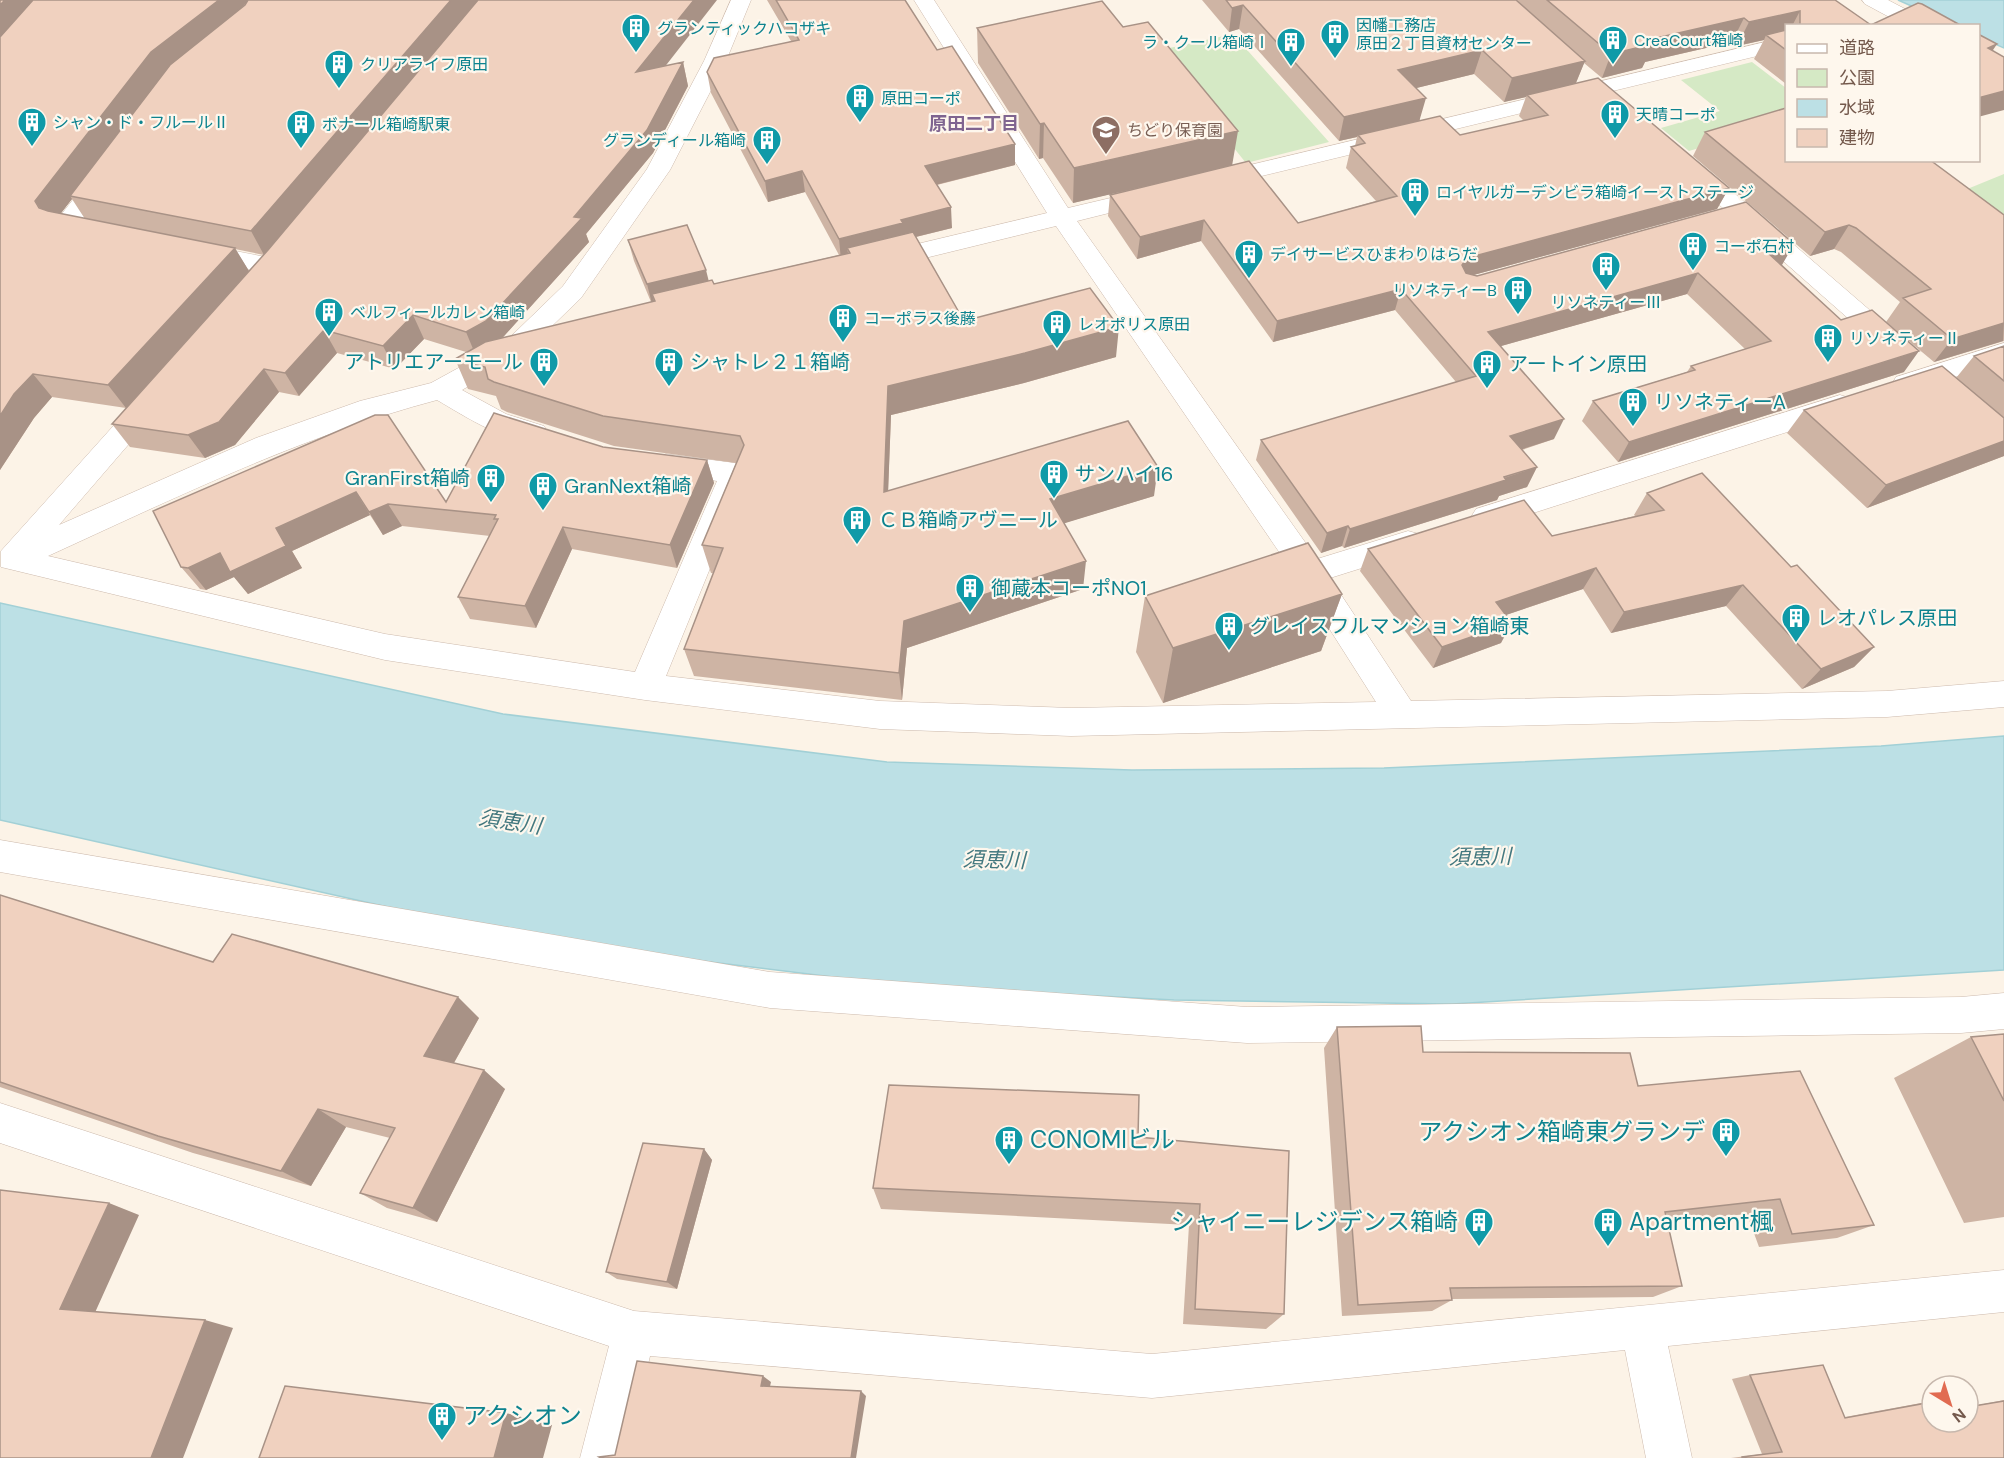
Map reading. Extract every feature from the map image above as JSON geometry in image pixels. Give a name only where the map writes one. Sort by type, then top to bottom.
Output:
[{"type":"street","points":[[513,350],[572,292],[658,170],[715,61],[741,0]]},
{"type":"street","points":[[924,0],[1062,217],[1310,573],[1402,715]]},
{"type":"street","points":[[1872,0],[1919,24]]},
{"type":"street","points":[[1869,23],[1901,15]]},
{"type":"street","points":[[856,267],[1182,188],[1609,97],[1785,43]]},
{"type":"street","points":[[1574,67],[1609,97]]},
{"type":"street","points":[[1670,150],[1730,215],[1938,384]]},
{"type":"street","points":[[117,159],[66,225],[123,237]]},
{"type":"street","points":[[180,248],[271,266]]},
{"type":"street","points":[[6,558],[266,445],[370,408],[440,390],[513,350],[559,338]]},
{"type":"street","points":[[1310,573],[1874,394],[1938,384],[2004,352]]},
{"type":"street","points":[[6,558],[169,382]]},
{"type":"street","points":[[440,390],[496,421],[559,441]]},
{"type":"street","points":[[635,460],[735,473],[645,687]]},
{"type":"street","points":[[6,558],[385,647],[645,687],[904,716],[1071,722],[1887,704],[2004,694]]},
{"type":"street","points":[[0,856],[770,990],[1247,1025],[1961,1015],[2004,1011]]},
{"type":"street","points":[[0,1124],[634,1333],[1152,1376],[2004,1291]]},
{"type":"street","points":[[1642,1327],[1669,1458]]},
{"type":"street","points":[[603,1458],[634,1333]]},
{"type":"green space","points":[[1233,34],[1329,142],[1246,163],[1156,51]]},
{"type":"green space","points":[[1752,62],[1785,87],[1785,122],[1689,151],[1661,128],[1720,111],[1681,80]]},
{"type":"green space","points":[[2004,174],[2004,225],[1955,194]]},
{"type":"water","points":[[1898,0],[2004,0],[2004,48],[1980,37],[1980,24],[1952,24]]},
{"type":"water","name":"須恵川","points":[[0,603],[503,714],[887,762],[1132,770],[1384,768],[1881,746],[2004,736],[2004,970],[1452,1004],[1174,1000],[898,985],[645,954],[410,912],[0,820]]},
{"type":"building","points":[[33,0],[219,0],[151,52],[35,201],[39,208],[48,211],[235,248],[108,385],[33,374],[14,394],[0,416],[0,37]]},
{"type":"building","points":[[248,0],[451,0],[251,231],[70,196],[170,65],[245,5]]},
{"type":"building","points":[[478,0],[694,0],[636,72],[683,62],[647,130],[574,217],[582,218],[486,321],[466,332],[413,315],[383,346],[324,330],[285,373],[264,369],[219,422],[188,435],[112,424],[268,250]]},
{"type":"building","points":[[776,0],[905,0],[937,50],[952,46],[1015,144],[925,166],[951,207],[901,220],[903,223],[839,239],[802,171],[765,181],[707,72],[714,58],[799,40]]},
{"type":"building","points":[[1226,0],[1516,0],[1585,61],[1512,78],[1482,50],[1398,70],[1426,98],[1344,117],[1243,5],[1232,8]]},
{"type":"building","points":[[1547,0],[1835,0],[1870,24],[1800,24],[1800,11],[1749,22],[1744,18],[1647,40],[1653,44],[1611,54]]},
{"type":"building","points":[[1102,1],[1123,27],[1148,22],[1238,131],[1074,168],[1044,123],[1040,124],[977,28]]},
{"type":"building","points":[[1918,3],[1958,24],[1873,24]]},
{"type":"building","points":[[1785,30],[1785,49],[1766,35]]},
{"type":"building","points":[[1980,35],[1997,44],[1988,48],[2004,57],[2004,91],[1980,97]]},
{"type":"building","points":[[1598,78],[1729,188],[1467,258],[1462,265],[1466,273],[1477,276],[1746,202],[1794,244],[1767,252],[1841,320],[1872,310],[1919,351],[1629,442],[1593,401],[1695,370],[1691,366],[1771,341],[1698,273],[1488,332],[1564,419],[1510,436],[1537,467],[1504,477],[1506,480],[1350,529],[1348,526],[1327,533],[1261,440],[1476,376],[1401,289],[1277,321],[1204,220],[1140,237],[1110,195],[1249,161],[1298,223],[1397,196],[1351,147],[1365,143],[1358,135],[1440,116],[1460,135],[1548,115],[1527,95]]},
{"type":"building","points":[[1785,108],[1785,162],[1933,162],[2004,215],[2004,323],[1952,339],[1903,298],[1931,289],[1856,228],[1849,225],[1825,232],[1705,132]]},
{"type":"building","points":[[687,225],[706,270],[647,284],[628,240]]},
{"type":"building","points":[[913,232],[964,321],[1090,288],[1119,327],[1025,353],[888,386],[884,492],[1128,421],[1158,467],[1050,499],[1086,561],[904,621],[899,673],[684,649],[723,548],[702,545],[744,445],[740,436],[603,416],[494,382],[488,379],[485,367],[455,359],[485,342],[655,301],[652,294],[712,280],[714,284],[850,253],[847,248]]},
{"type":"building","points":[[2004,346],[2004,381],[1974,356]]},
{"type":"building","points":[[1942,366],[2004,418],[2004,441],[1886,485],[1804,410]]},
{"type":"building","points":[[494,413],[603,447],[707,460],[670,545],[563,527],[525,606],[458,597],[498,519],[494,519],[496,515],[388,504],[369,512],[356,492],[276,528],[286,546],[230,572],[220,553],[188,568],[181,567],[153,511],[375,415],[388,415],[446,502]]},
{"type":"building","points":[[1702,473],[1791,567],[1797,565],[1874,647],[1821,669],[1743,585],[1624,612],[1596,568],[1496,602],[1512,623],[1442,647],[1368,549],[1524,500],[1552,536],[1664,510],[1647,493]]},
{"type":"building","points":[[1308,543],[1342,594],[1173,648],[1145,596]]},
{"type":"building","points":[[0,895],[213,962],[232,934],[458,997],[424,1056],[484,1070],[413,1208],[360,1193],[395,1128],[318,1109],[281,1171],[158,1136],[0,1082]]},
{"type":"building","points":[[1421,1026],[1423,1052],[1630,1053],[1638,1086],[1800,1071],[1874,1225],[1792,1234],[1780,1199],[1665,1212],[1682,1286],[1450,1288],[1452,1300],[1358,1305],[1337,1027]]},
{"type":"building","points":[[2004,1034],[2004,1101],[1971,1037]]},
{"type":"building","points":[[889,1085],[1139,1095],[1138,1137],[1289,1151],[1284,1314],[1195,1309],[1200,1204],[873,1188]]},
{"type":"building","points":[[643,1143],[704,1149],[667,1282],[606,1272]]},
{"type":"building","points":[[0,1190],[109,1203],[60,1309],[205,1320],[151,1458],[0,1458]]},
{"type":"building","points":[[637,1361],[763,1376],[761,1386],[861,1391],[851,1458],[601,1458],[599,1457],[615,1455]]},
{"type":"building","points":[[1823,1365],[1845,1418],[1920,1404],[1920,1434],[1980,1434],[1980,1405],[2004,1401],[2004,1458],[1742,1458],[1782,1452],[1750,1375]]},
{"type":"building","points":[[285,1386],[506,1413],[494,1458],[259,1458]]},
{"type":"place","name":"グランティックハコザキ","points":[[636,54]]},
{"type":"place","name":"因幡工務店 原田２丁目資材センター","points":[[1335,60]]},
{"type":"place","name":"CreaCourt箱崎","points":[[1613,66]]},
{"type":"place","name":"ラ・クール箱崎Ⅰ","points":[[1291,68]]},
{"type":"place","name":"クリアライフ原田","points":[[339,90]]},
{"type":"place","name":"原田コーポ","points":[[860,124]]},
{"type":"place","name":"天晴コーポ","points":[[1615,140]]},
{"type":"place","name":"シャン・ド・フルールⅡ","points":[[32,148]]},
{"type":"place","name":"ボナール箱崎駅東","points":[[301,150]]},
{"type":"place","name":"ちどり保育園","points":[[1106,156]]},
{"type":"place","name":"グランディール箱崎","points":[[767,166]]},
{"type":"place","name":"ロイヤルガーデンビラ箱崎イーストステージ","points":[[1415,218]]},
{"type":"place","name":"コーポ石村","points":[[1693,272]]},
{"type":"place","name":"デイサービスひまわりはらだ","points":[[1249,280]]},
{"type":"place","name":"リソネティーⅢ","points":[[1606,292]]},
{"type":"place","name":"リソネティーB","points":[[1518,316]]},
{"type":"place","name":"ベルフィールカレン箱崎","points":[[329,338]]},
{"type":"place","name":"コーポラス後藤","points":[[843,344]]},
{"type":"place","name":"レオポリス原田","points":[[1057,350]]},
{"type":"place","name":"リソネティーⅡ","points":[[1828,364]]},
{"type":"place","name":"アトリエアーモール","points":[[544,388]]},
{"type":"place","name":"シャトレ２１箱崎","points":[[669,388]]},
{"type":"place","name":"アートイン原田","points":[[1487,390]]},
{"type":"place","name":"リソネティーA","points":[[1633,428]]},
{"type":"place","name":"サンハイ16","points":[[1054,500]]},
{"type":"place","name":"GranFirst箱崎","points":[[491,504]]},
{"type":"place","name":"GranNext箱崎","points":[[543,512]]},
{"type":"place","name":"ＣＢ箱崎アヴニール","points":[[857,546]]},
{"type":"place","name":"御蔵本コーポNO1","points":[[970,614]]},
{"type":"place","name":"レオパレス原田","points":[[1796,644]]},
{"type":"place","name":"グレイスフルマンション箱崎東","points":[[1229,652]]},
{"type":"place","name":"アクシオン箱崎東グランデ","points":[[1726,1158]]},
{"type":"place","name":"CONOMIビル","points":[[1009,1166]]},
{"type":"place","name":"シャイニーレジデンス箱崎","points":[[1479,1248]]},
{"type":"place","name":"Apartment楓","points":[[1608,1248]]},
{"type":"place","name":"アクシオン","points":[[442,1442]]},
{"type":"district","name":"原田二丁目","points":[[974,124]]}]
